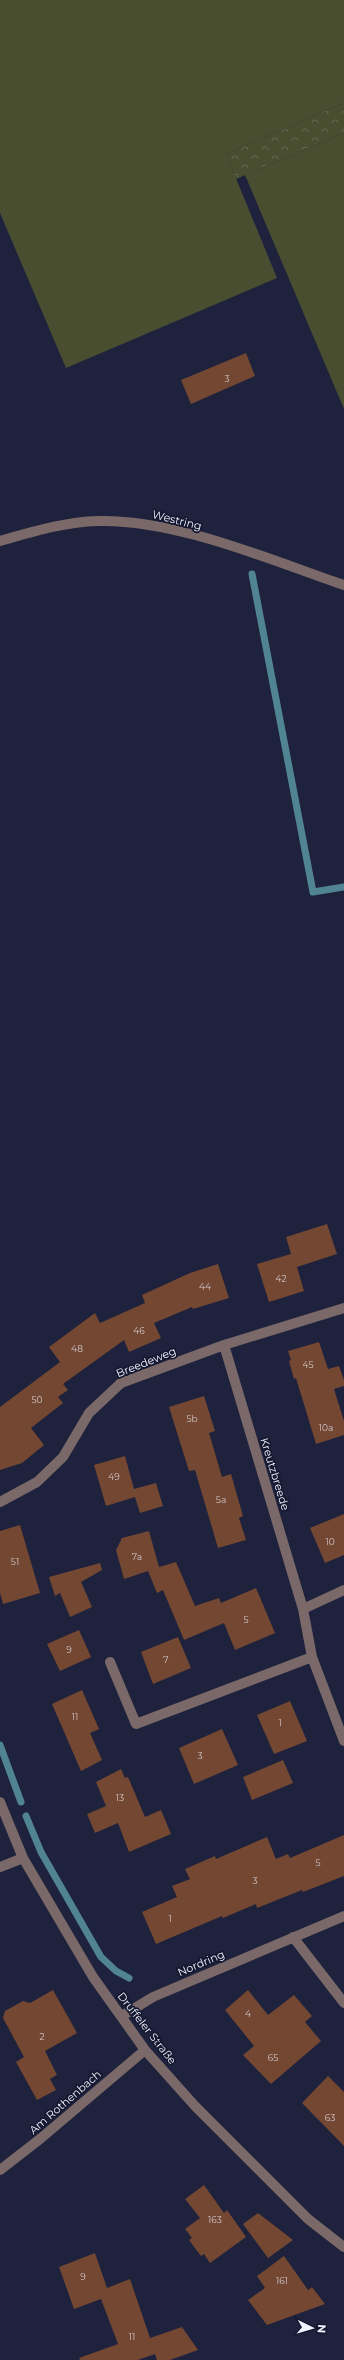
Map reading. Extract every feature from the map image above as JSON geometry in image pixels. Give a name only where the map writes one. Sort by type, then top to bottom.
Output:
[{"type":"street","name":"Westring","points":[[0,541],[47,528],[98,521],[138,523],[174,529],[344,585]]},
{"type":"street","name":"Breedeweg","points":[[0,1502],[37,1482],[63,1457],[89,1413],[121,1382],[224,1345],[344,1308]]},
{"type":"street","name":"Kreutzbreede","points":[[224,1345],[303,1609],[312,1657],[344,1741]]},
{"type":"street","points":[[303,1609],[344,1590]]},
{"type":"street","points":[[110,1662],[136,1724],[312,1657]]},
{"type":"street","name":"Druffeler Straße","points":[[0,1802],[23,1858],[93,1977],[145,2050],[195,2106],[303,2214],[344,2247]]},
{"type":"street","points":[[0,1867],[23,1858]]},
{"type":"street","name":"Nordring","points":[[122,2016],[153,1997],[344,1916]]},
{"type":"street","points":[[294,1937],[344,2003]]},
{"type":"street","name":"Am Rothenbach","points":[[0,2170],[40,2139],[145,2050]]},
{"type":"green space","points":[[0,0],[344,0],[344,103],[226,154],[277,278],[66,368],[0,213]]},
{"type":"green space","points":[[344,103],[344,133],[236,179],[226,154]]},
{"type":"green space","points":[[344,133],[344,409],[245,175]]},
{"type":"building","points":[[246,353],[255,376],[191,404],[181,380]]},
{"type":"building","points":[[327,1224],[337,1254],[297,1267],[304,1291],[269,1302],[257,1264],[291,1254],[286,1237]]},
{"type":"building","points":[[218,1264],[229,1298],[193,1309],[192,1307],[154,1323],[161,1338],[129,1352],[124,1340],[63,1384],[68,1390],[58,1397],[63,1403],[31,1428],[44,1445],[22,1463],[0,1470],[0,1407],[60,1362],[49,1347],[95,1313],[100,1323],[145,1303],[142,1295],[190,1273]]},
{"type":"building","points":[[319,1342],[328,1369],[339,1366],[344,1380],[344,1386],[334,1389],[344,1421],[344,1435],[316,1444],[296,1378],[294,1379],[288,1351]]},
{"type":"building","points":[[204,1396],[215,1431],[209,1433],[222,1477],[231,1474],[243,1516],[239,1518],[246,1540],[218,1548],[195,1470],[189,1471],[169,1407]]},
{"type":"building","points":[[125,1456],[134,1489],[156,1483],[163,1506],[140,1513],[135,1497],[106,1506],[94,1465]]},
{"type":"building","points":[[344,1514],[344,1555],[325,1563],[310,1528]]},
{"type":"building","points":[[20,1525],[40,1593],[3,1604],[0,1593],[0,1531]]},
{"type":"building","points":[[149,1531],[159,1567],[176,1562],[195,1606],[219,1598],[221,1603],[256,1588],[275,1633],[235,1650],[224,1623],[184,1640],[163,1590],[157,1593],[148,1571],[124,1579],[116,1550],[122,1538]]},
{"type":"building","points":[[100,1563],[102,1570],[81,1582],[92,1607],[70,1617],[60,1593],[55,1596],[49,1577]]},
{"type":"building","points":[[79,1630],[91,1657],[60,1671],[47,1644]]},
{"type":"building","points":[[178,1637],[191,1668],[153,1684],[141,1652]]},
{"type":"building","points":[[82,1690],[99,1729],[90,1733],[102,1760],[81,1771],[52,1704]]},
{"type":"building","points":[[290,1701],[307,1741],[274,1754],[257,1715]]},
{"type":"building","points":[[222,1729],[238,1765],[194,1784],[179,1748]]},
{"type":"building","points":[[283,1760],[293,1783],[252,1800],[243,1777]]},
{"type":"building","points":[[121,1769],[125,1778],[128,1777],[145,1817],[161,1810],[171,1834],[129,1852],[118,1823],[95,1833],[87,1814],[106,1806],[96,1782]]},
{"type":"building","points":[[344,1835],[344,1876],[303,1892],[302,1890],[257,1908],[256,1904],[223,1918],[222,1916],[156,1944],[142,1912],[177,1897],[172,1886],[190,1879],[185,1869],[215,1856],[216,1859],[267,1837],[276,1859],[288,1854],[290,1858]]},
{"type":"building","points":[[53,1990],[77,2033],[45,2051],[57,2075],[50,2079],[56,2090],[37,2100],[16,2062],[24,2057],[3,2018],[5,2011],[23,2001],[30,2003]]},
{"type":"building","points":[[248,1990],[268,2015],[294,1995],[312,2016],[305,2022],[321,2041],[271,2084],[243,2055],[254,2046],[225,2010]]},
{"type":"building","points":[[328,2076],[344,2092],[344,2146],[302,2103]]},
{"type":"building","points":[[204,2185],[224,2213],[227,2210],[246,2237],[210,2263],[204,2254],[201,2256],[189,2240],[192,2238],[185,2229],[200,2218],[185,2199]]},
{"type":"building","points":[[258,2213],[293,2240],[268,2258],[243,2224]]},
{"type":"building","points":[[95,2253],[107,2288],[130,2279],[150,2338],[182,2327],[198,2350],[170,2360],[157,2360],[155,2354],[138,2360],[80,2360],[79,2358],[118,2344],[101,2299],[74,2309],[59,2267]]},
{"type":"building","points":[[284,2256],[308,2290],[312,2287],[325,2304],[267,2325],[248,2300],[265,2288],[257,2276]]},
{"type":"waterway","points":[[252,574],[313,892],[344,887]]},
{"type":"waterway","points":[[0,1745],[21,1802]]},
{"type":"waterway","points":[[26,1816],[41,1852],[101,1957],[116,1971],[129,1978]]}]
